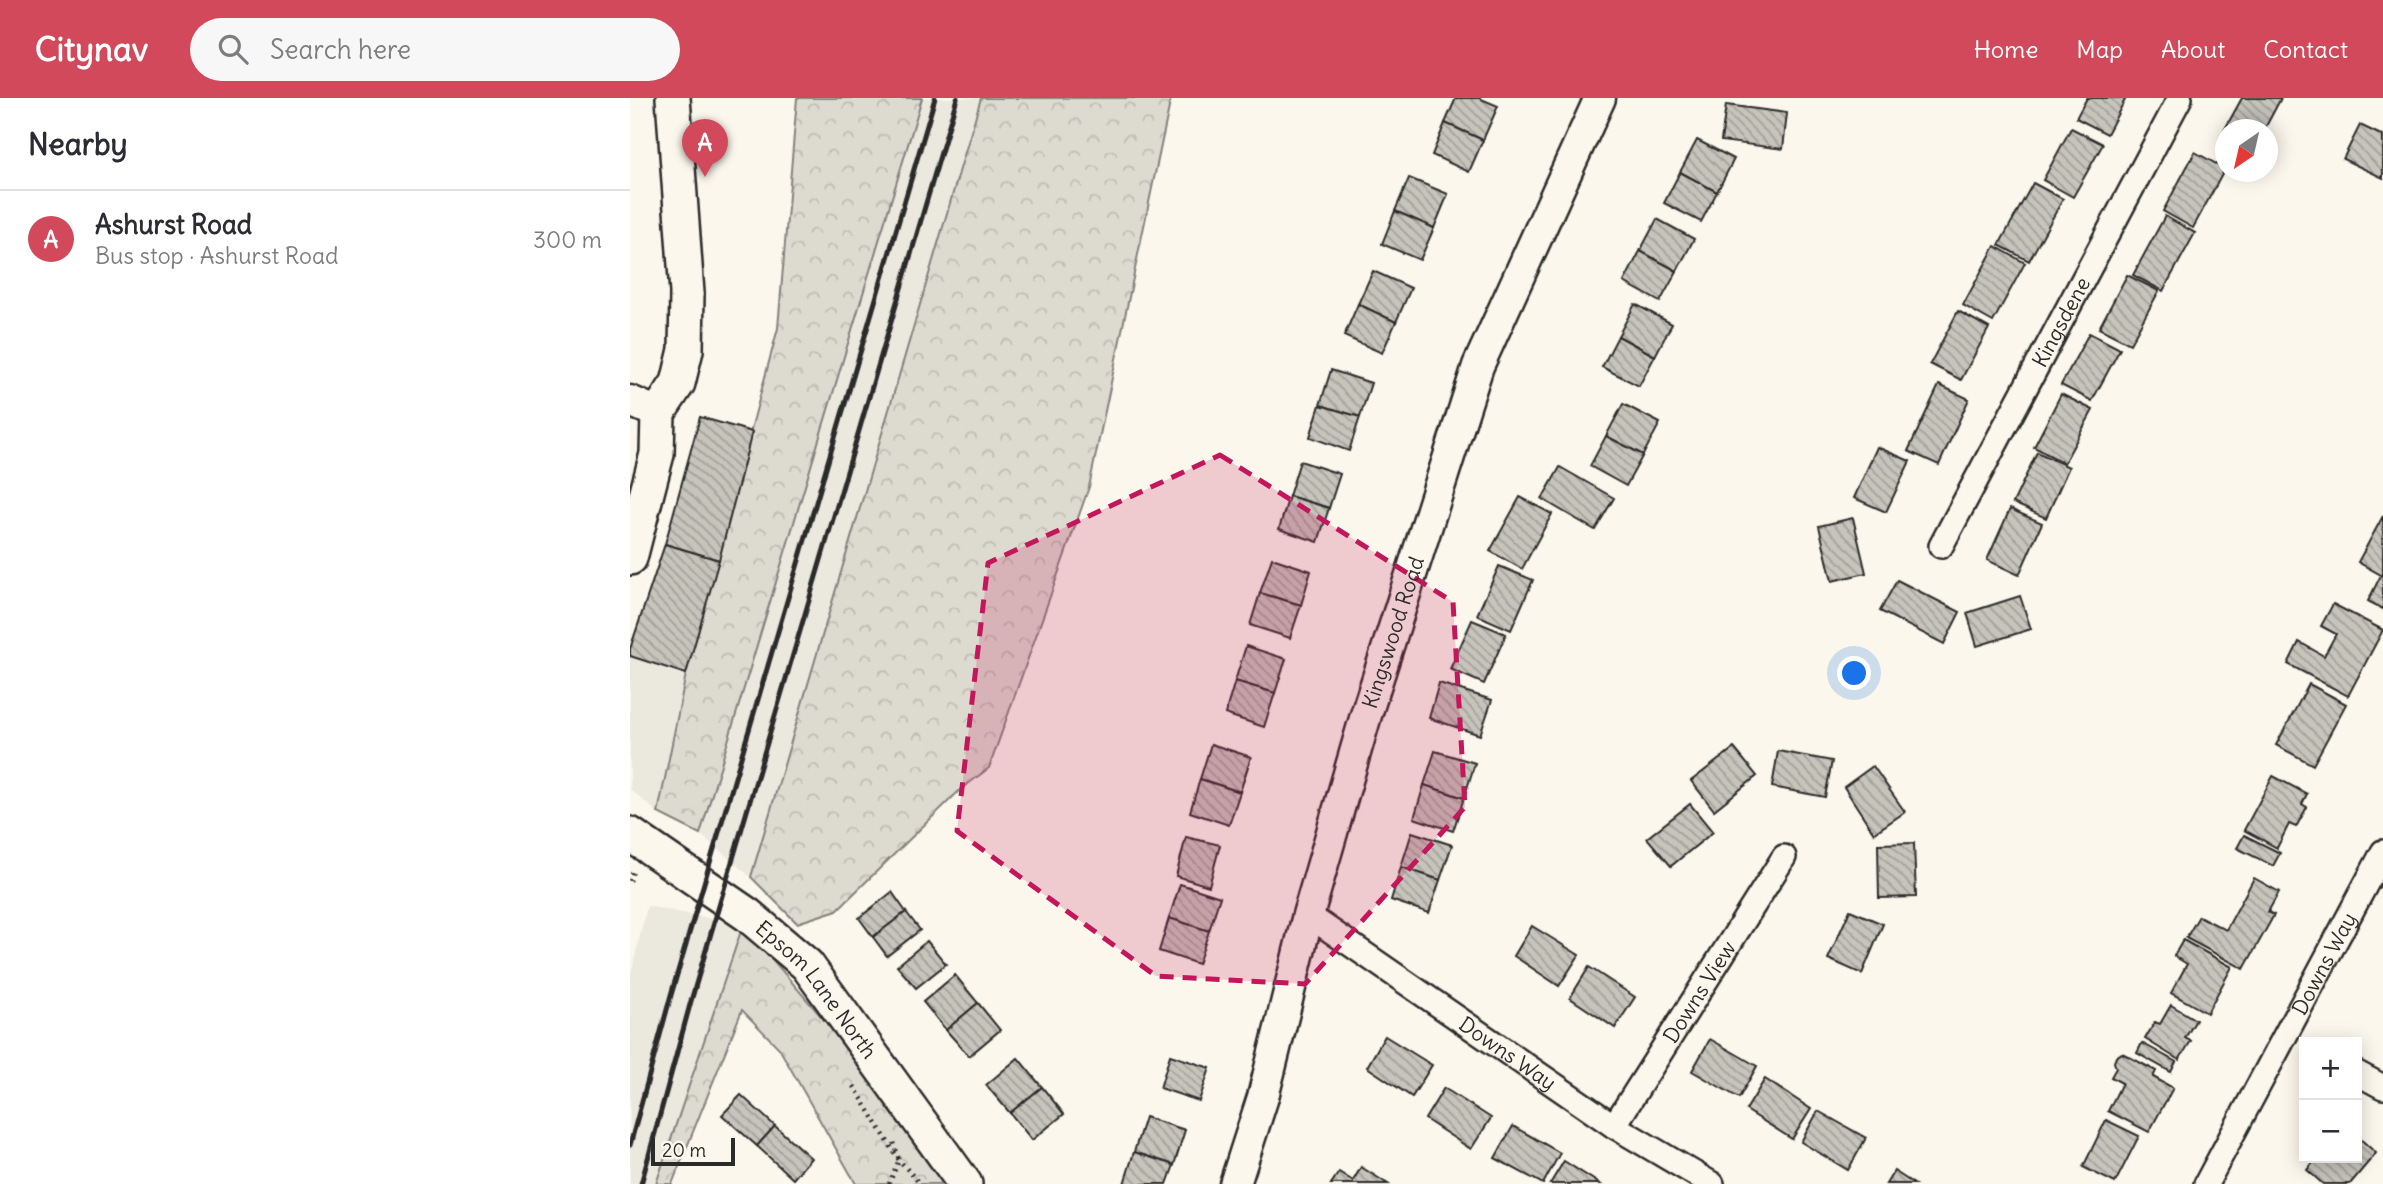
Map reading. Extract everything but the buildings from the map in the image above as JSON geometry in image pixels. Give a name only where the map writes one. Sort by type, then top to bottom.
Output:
[{"type":"main road","points":[[630,558],[657,454],[644,407],[678,383],[686,350],[687,293],[673,98]]},
{"type":"main road","name":"Epsom Lane North","points":[[630,834],[748,915],[807,965],[965,1184]]},
{"type":"street","name":"Kingswood Road","points":[[1235,1184],[1262,1097],[1308,915],[1366,715],[1478,366],[1600,98]]},
{"type":"street","name":"Kingsdene","points":[[1941,546],[2180,98]]},
{"type":"street","name":"Downs Way","points":[[2206,1184],[2295,1042],[2383,852]]},
{"type":"street","name":"Downs View","points":[[1614,1126],[1784,857]]},
{"type":"street","name":"Downs Way","points":[[1308,915],[1614,1126],[1712,1184]]},
{"type":"street","points":[[2362,1076],[2383,1087]]},
{"type":"highlighted area","points":[[1220,455],[1453,602],[1465,807],[1305,984],[1156,976],[957,831],[988,563]]},
{"type":"shaded area","points":[[922,98],[980,98],[751,877],[700,834]]},
{"type":"shaded area","points":[[630,656],[686,674],[658,813],[630,789]]},
{"type":"shaded area","points":[[647,906],[743,925],[656,1184],[630,1184],[630,978]]},
{"type":"green space","points":[[797,98],[922,98],[700,834],[658,813],[686,674],[778,328]]},
{"type":"green space","points":[[981,98],[1171,98],[1089,487],[989,768],[960,790],[837,910],[797,923],[751,877]]},
{"type":"green space","points":[[743,925],[860,1062],[948,1184],[856,1184],[779,1048],[742,1010],[672,1184],[656,1184]]},
{"type":"railway","points":[[630,1145],[671,995],[935,98]]},
{"type":"railway","points":[[641,1184],[691,1001],[957,98]]},
{"type":"place","name":"Ashurst Road","points":[[705,177]]}]
